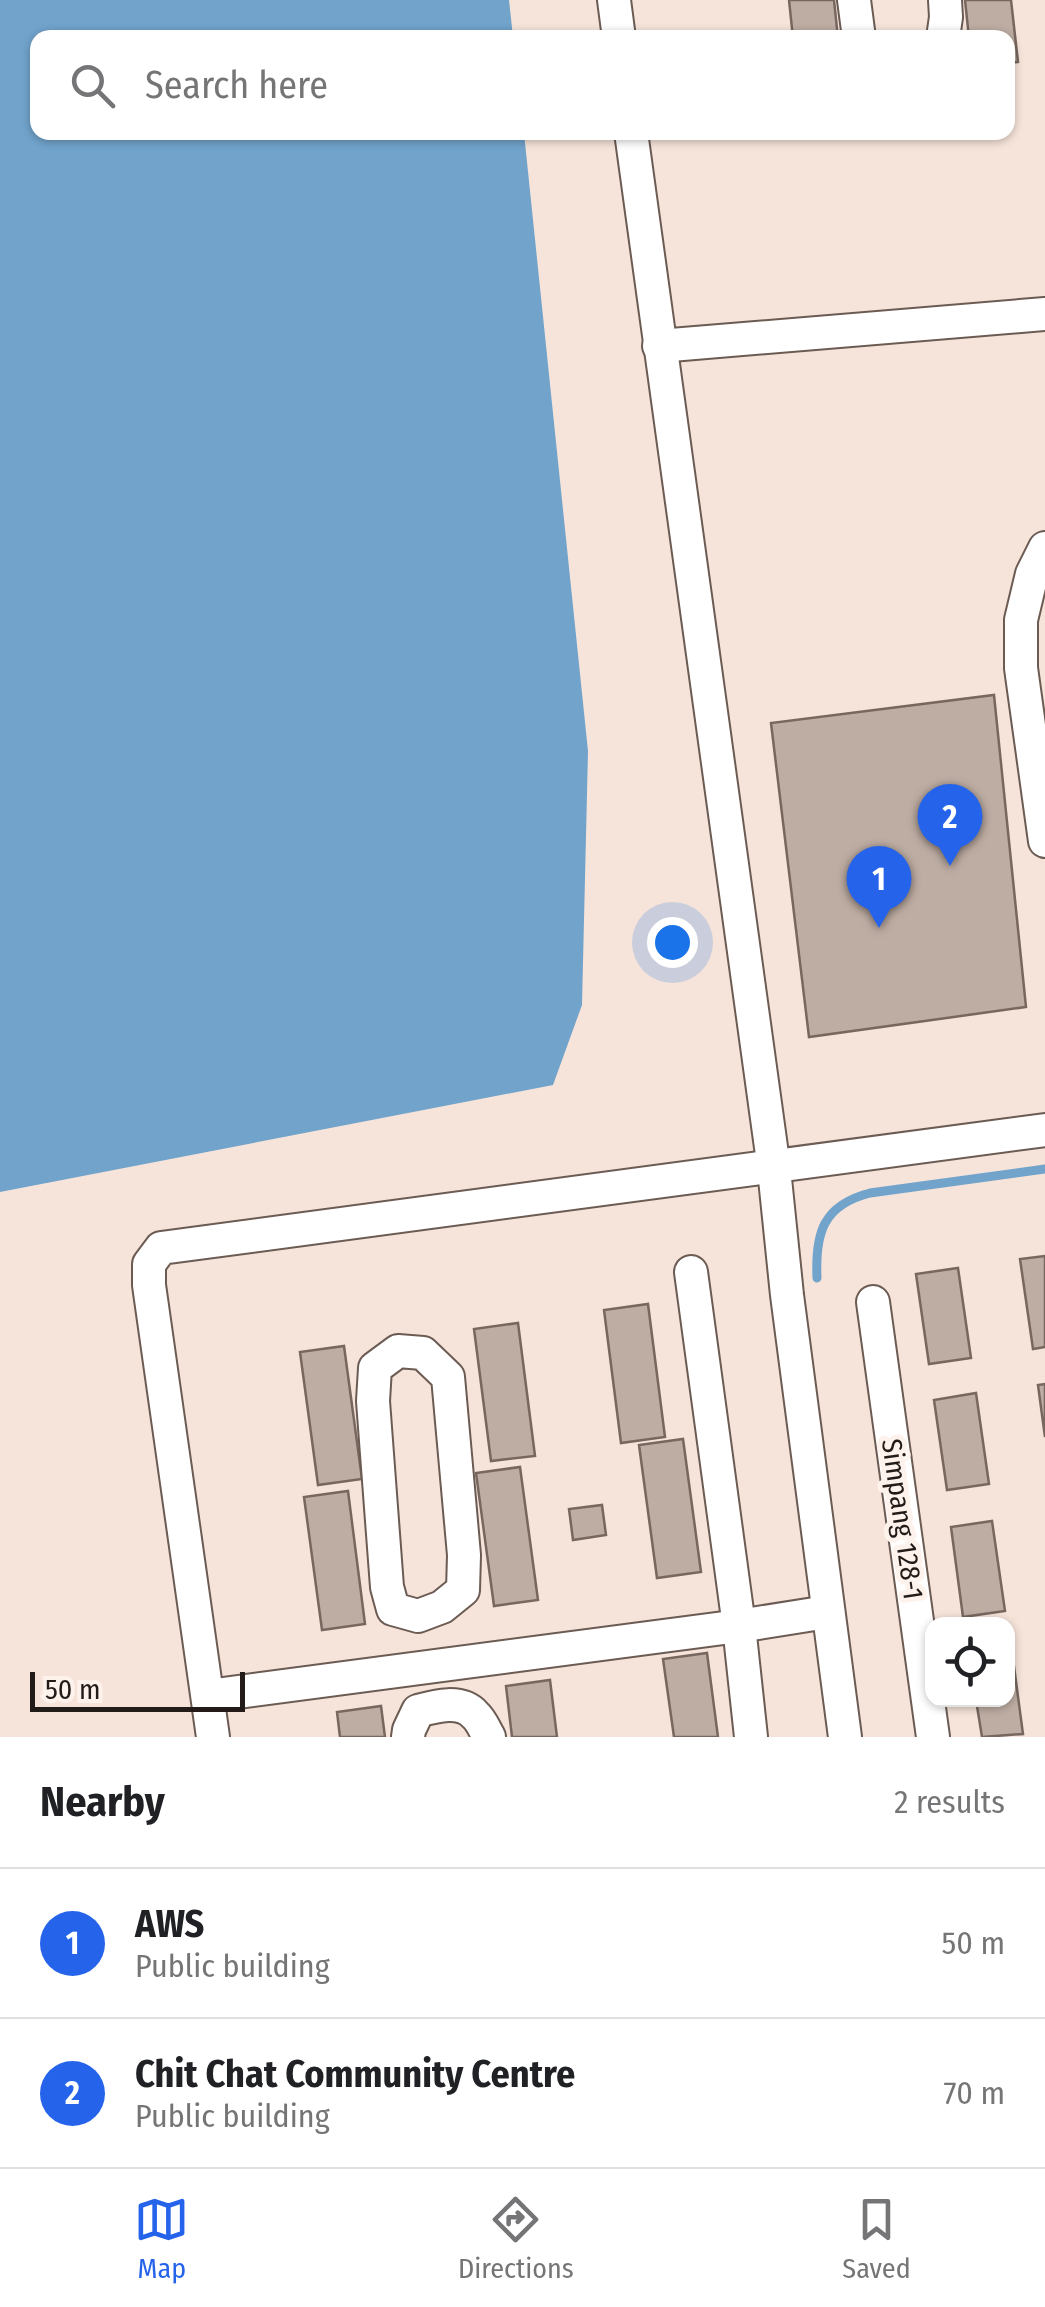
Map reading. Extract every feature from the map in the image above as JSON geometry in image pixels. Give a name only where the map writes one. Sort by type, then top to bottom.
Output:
[{"type":"street","points":[[614,0],[617,30]]},
{"type":"street","points":[[854,0],[858,30]]},
{"type":"street","points":[[944,30],[945,0]]},
{"type":"street","points":[[632,140],[774,1169],[845,1737]]},
{"type":"street","points":[[659,346],[1045,314]]},
{"type":"street","points":[[1045,548],[1032,574],[1020,620],[1021,668],[1045,841]]},
{"type":"street","points":[[213,1737],[149,1285],[149,1264],[162,1248],[1045,1130]]},
{"type":"street","points":[[691,1272],[752,1737]]},
{"type":"street","name":"Simpang 128-1","points":[[873,1302],[933,1737]]},
{"type":"street","points":[[398,1351],[423,1353],[448,1377],[464,1556],[463,1590],[431,1611],[418,1616],[393,1609],[387,1587],[373,1401],[375,1368],[398,1351]]},
{"type":"street","points":[[431,1611],[444,1705]]},
{"type":"street","points":[[208,1696],[827,1612]]},
{"type":"street","points":[[408,1737],[418,1711],[444,1705],[474,1712],[489,1737]]},
{"type":"water","points":[[0,0],[509,0],[512,30],[30,30],[30,140],[525,140],[588,751],[582,1005],[553,1085],[0,1192]]},
{"type":"building","points":[[789,0],[834,0],[837,30],[792,30]]},
{"type":"building","points":[[965,0],[1011,0],[1014,30],[968,30]]},
{"type":"building","points":[[994,695],[1026,1007],[809,1037],[771,723]]},
{"type":"building","points":[[1045,1256],[1045,1347],[1033,1349],[1020,1259]]},
{"type":"building","points":[[958,1268],[971,1358],[929,1364],[916,1274]]},
{"type":"building","points":[[648,1304],[665,1437],[621,1443],[604,1310]]},
{"type":"building","points":[[518,1323],[535,1456],[491,1461],[474,1329]]},
{"type":"building","points":[[344,1346],[362,1479],[318,1485],[300,1352]]},
{"type":"building","points":[[1045,1384],[1045,1437],[1038,1385]]},
{"type":"building","points":[[976,1393],[989,1484],[947,1490],[934,1400]]},
{"type":"building","points":[[683,1439],[701,1572],[657,1578],[639,1445]]},
{"type":"building","points":[[520,1467],[538,1600],[494,1606],[476,1473]]},
{"type":"building","points":[[348,1491],[365,1624],[322,1630],[304,1497]]},
{"type":"building","points":[[602,1505],[606,1535],[573,1540],[569,1509]]},
{"type":"building","points":[[992,1521],[1005,1611],[963,1617],[951,1527]]},
{"type":"building","points":[[707,1653],[718,1737],[674,1737],[663,1659]]},
{"type":"building","points":[[1015,1674],[1023,1734],[982,1737],[977,1707],[1015,1707]]},
{"type":"building","points":[[550,1680],[557,1737],[512,1737],[506,1686]]},
{"type":"building","points":[[381,1706],[385,1737],[340,1737],[337,1712]]},
{"type":"waterway","points":[[817,1278],[818,1247],[825,1223],[832,1213],[854,1198],[1045,1169]]},
{"type":"place","name":"Chit Chat Community Centre","points":[[950,866]]},
{"type":"place","name":"AWS","points":[[879,928]]}]
